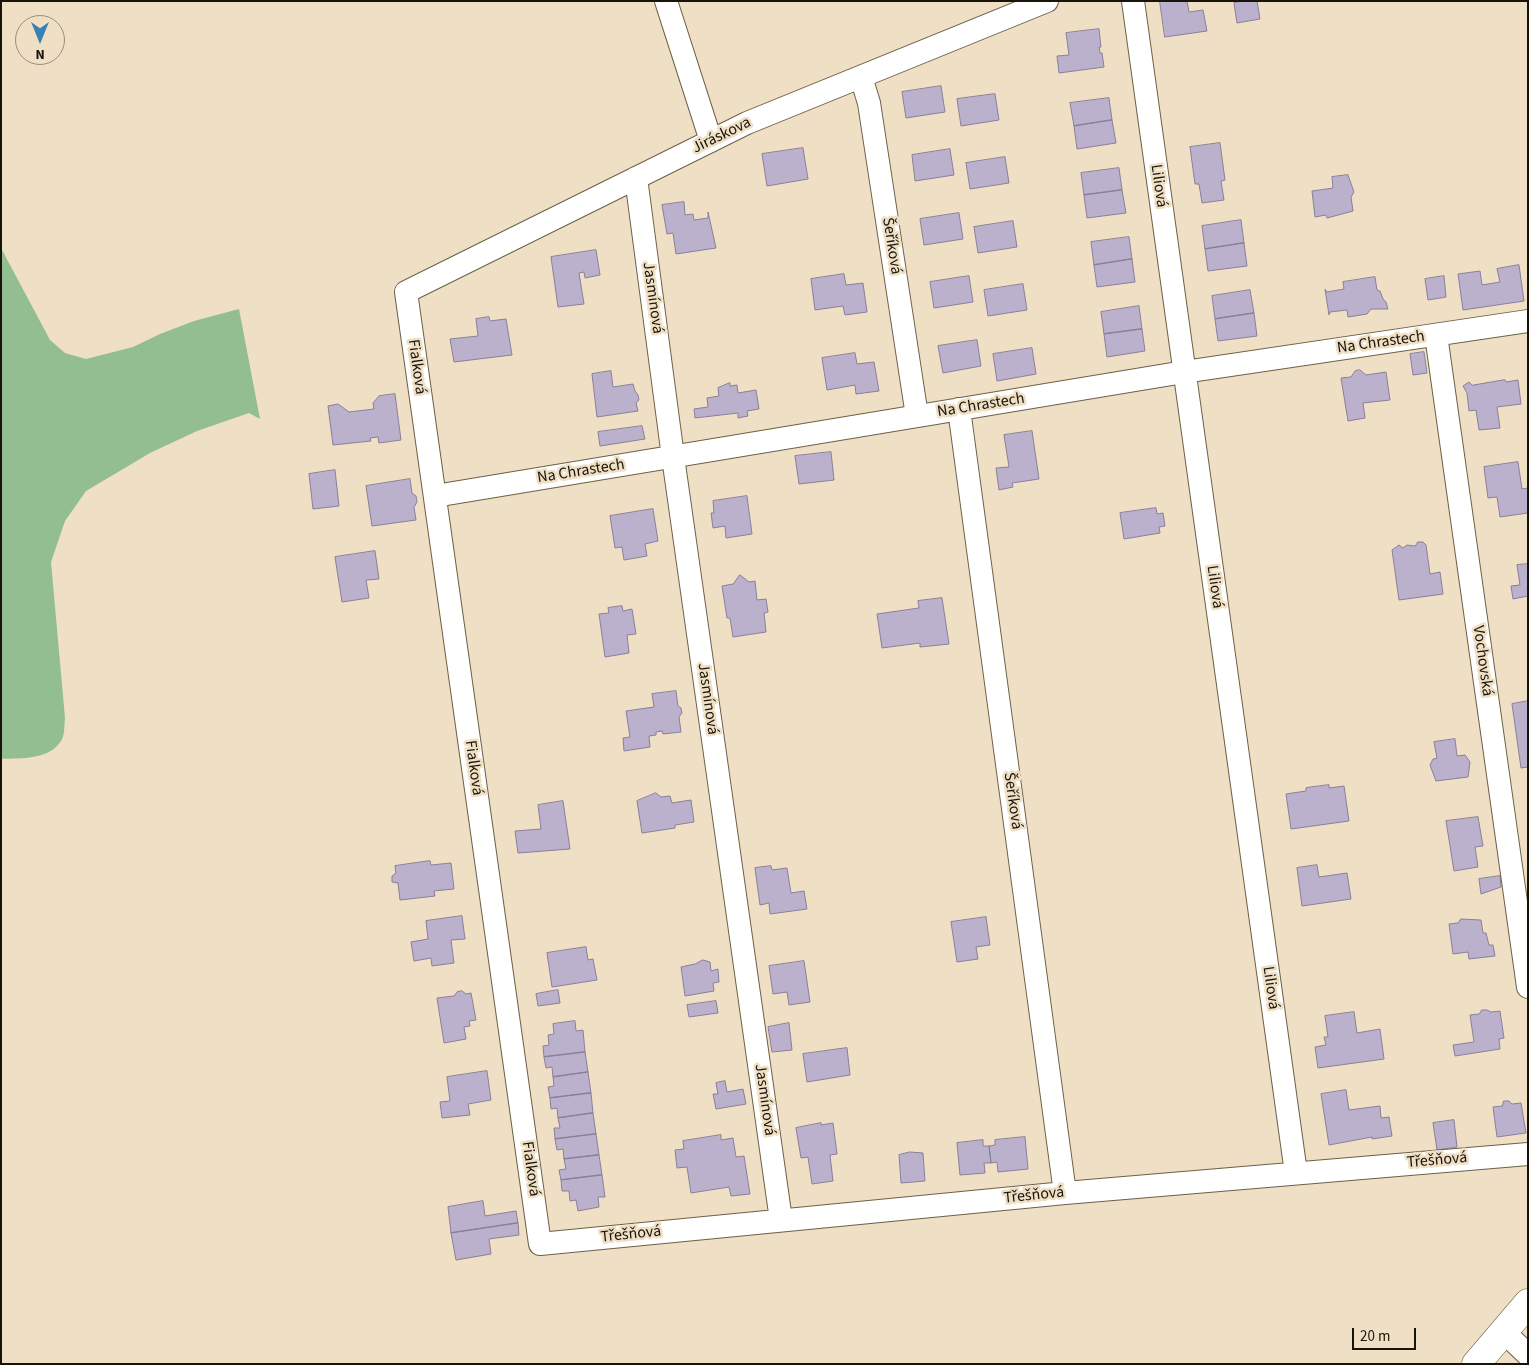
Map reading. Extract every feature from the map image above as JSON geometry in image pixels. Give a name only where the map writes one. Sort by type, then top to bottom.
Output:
[{"type":"street","points":[[666,1],[711,141]]},
{"type":"street","name":"Jiráskova","points":[[406,292],[748,123],[1047,1]]},
{"type":"street","name":"Liliová","points":[[1133,1],[1296,1173]]},
{"type":"street","name":"Šeříková","points":[[860,77],[869,103],[917,416]]},
{"type":"street","name":"Jasmínová","points":[[636,178],[672,457],[781,1220]]},
{"type":"street","name":"Fialková","points":[[406,292],[540,1244]]},
{"type":"street","name":"Na Chrastech","points":[[435,496],[1184,372],[1528,321]]},
{"type":"street","name":"Vochovská","points":[[1436,335],[1528,988]]},
{"type":"street","name":"Šeříková","points":[[959,409],[1065,1192]]},
{"type":"street","name":"Třešňová","points":[[540,1244],[1065,1192],[1528,1154]]},
{"type":"street","points":[[1476,1364],[1528,1303]]},
{"type":"street","points":[[1504,1332],[1528,1355]]},
{"type":"green space","points":[[1,248],[50,340],[65,353],[86,359],[133,347],[194,321],[239,309],[260,419],[249,413],[197,431],[150,453],[86,491],[65,521],[51,562],[65,718],[63,736],[56,747],[42,755],[1,759]]},
{"type":"building","points":[[1160,1],[1187,1],[1189,12],[1203,10],[1207,31],[1165,37]]},
{"type":"building","points":[[1257,1],[1260,19],[1237,23],[1234,3]]},
{"type":"building","points":[[1099,29],[1101,47],[1099,47],[1104,67],[1059,73],[1057,56],[1069,55],[1066,33]]},
{"type":"building","points":[[941,86],[945,112],[906,118],[902,92]]},
{"type":"building","points":[[995,94],[999,120],[961,126],[957,99]]},
{"type":"building","points":[[1109,98],[1112,120],[1074,126],[1070,103]]},
{"type":"building","points":[[1112,120],[1116,143],[1077,149],[1074,126]]},
{"type":"building","points":[[1220,143],[1225,180],[1221,181],[1224,200],[1202,203],[1199,184],[1195,184],[1190,147]]},
{"type":"building","points":[[803,148],[808,179],[767,186],[762,154]]},
{"type":"building","points":[[950,149],[954,175],[915,181],[912,155]]},
{"type":"building","points":[[1005,157],[1009,183],[970,189],[966,163]]},
{"type":"building","points":[[1119,168],[1122,190],[1084,195],[1081,173]]},
{"type":"building","points":[[1348,175],[1354,192],[1351,197],[1353,211],[1327,218],[1326,215],[1315,217],[1312,191],[1333,188],[1332,177]]},
{"type":"building","points":[[1122,190],[1126,213],[1087,218],[1084,195]]},
{"type":"building","points":[[684,202],[685,215],[693,214],[694,220],[708,218],[708,212],[716,248],[676,254],[673,233],[667,234],[662,205]]},
{"type":"building","points":[[959,213],[963,239],[924,245],[920,219]]},
{"type":"building","points":[[1241,220],[1244,243],[1205,249],[1202,226]]},
{"type":"building","points":[[1013,221],[1017,247],[978,253],[974,227]]},
{"type":"building","points":[[1129,237],[1132,259],[1094,265],[1091,242]]},
{"type":"building","points":[[1244,243],[1247,266],[1208,271],[1205,249]]},
{"type":"building","points":[[596,250],[600,275],[585,278],[584,272],[579,273],[584,304],[558,307],[551,257]]},
{"type":"building","points":[[1132,259],[1135,282],[1097,287],[1094,265]]},
{"type":"building","points":[[1519,265],[1524,301],[1463,310],[1458,274],[1480,271],[1482,285],[1500,282],[1497,269]]},
{"type":"building","points":[[844,274],[846,285],[863,283],[867,312],[845,315],[843,306],[815,310],[811,279]]},
{"type":"building","points":[[969,276],[973,302],[934,308],[930,282]]},
{"type":"building","points":[[1444,276],[1446,297],[1428,300],[1425,279]]},
{"type":"building","points":[[1375,277],[1377,290],[1380,291],[1388,309],[1371,309],[1367,314],[1348,317],[1347,310],[1330,312],[1329,315],[1325,289],[1327,292],[1344,289],[1343,282]]},
{"type":"building","points":[[1023,284],[1027,310],[988,316],[984,290]]},
{"type":"building","points":[[1250,290],[1254,313],[1215,319],[1212,296]]},
{"type":"building","points":[[1139,306],[1142,329],[1104,334],[1101,312]]},
{"type":"building","points":[[1254,313],[1257,336],[1218,341],[1215,319]]},
{"type":"building","points":[[489,317],[490,321],[506,319],[512,355],[454,362],[450,339],[478,336],[476,319]]},
{"type":"building","points":[[1142,329],[1145,351],[1107,357],[1104,334]]},
{"type":"building","points":[[977,340],[981,366],[943,373],[938,346]]},
{"type":"building","points":[[1032,348],[1036,374],[997,381],[993,354]]},
{"type":"building","points":[[1424,352],[1427,373],[1413,375],[1410,354]]},
{"type":"building","points":[[855,353],[857,364],[874,362],[879,391],[856,394],[855,385],[827,390],[822,358]]},
{"type":"building","points":[[1360,370],[1366,375],[1386,372],[1390,400],[1363,403],[1365,418],[1348,421],[1341,378],[1351,377],[1355,371]]},
{"type":"building","points":[[611,371],[613,387],[633,384],[639,400],[636,403],[638,411],[597,417],[592,374]]},
{"type":"building","points":[[1505,380],[1506,382],[1518,380],[1521,404],[1497,407],[1500,428],[1479,430],[1476,410],[1469,411],[1467,393],[1463,386],[1469,382],[1472,385]]},
{"type":"building","points":[[730,383],[730,386],[737,385],[738,393],[756,390],[759,409],[747,411],[748,416],[738,418],[738,413],[695,418],[694,409],[708,407],[707,398],[719,396],[718,388]]},
{"type":"building","points":[[395,394],[401,440],[379,443],[378,437],[370,438],[371,441],[333,445],[328,406],[338,404],[349,412],[374,409],[373,403],[379,396]]},
{"type":"building","points":[[642,426],[645,439],[600,446],[598,432]]},
{"type":"building","points":[[1032,431],[1039,479],[1012,483],[1013,487],[999,490],[996,468],[1009,467],[1004,435]]},
{"type":"building","points":[[831,452],[834,480],[799,484],[795,456]]},
{"type":"building","points":[[1518,462],[1522,489],[1528,488],[1528,513],[1500,517],[1497,497],[1488,498],[1484,467]]},
{"type":"building","points":[[335,470],[339,506],[313,509],[309,474]]},
{"type":"building","points":[[410,479],[412,493],[416,496],[417,502],[414,507],[416,520],[372,526],[366,486]]},
{"type":"building","points":[[747,496],[752,534],[726,538],[725,526],[713,528],[711,513],[714,513],[713,501]]},
{"type":"building","points":[[1156,508],[1157,514],[1163,513],[1165,526],[1159,527],[1160,533],[1124,539],[1120,513]]},
{"type":"building","points":[[653,509],[658,541],[645,544],[647,556],[624,560],[622,547],[615,548],[610,516]]},
{"type":"building","points":[[1418,542],[1423,542],[1426,545],[1430,574],[1440,572],[1443,594],[1399,600],[1392,550],[1399,545],[1403,548],[1407,545],[1415,546]]},
{"type":"building","points":[[375,551],[379,579],[366,580],[369,598],[342,602],[335,557]]},
{"type":"building","points":[[1528,564],[1528,596],[1513,599],[1511,586],[1520,585],[1517,565]]},
{"type":"building","points":[[740,575],[749,582],[755,581],[757,600],[766,599],[768,612],[764,613],[766,632],[733,637],[730,618],[727,618],[722,586],[733,584]]},
{"type":"building","points":[[942,598],[949,644],[920,647],[920,643],[882,648],[877,614],[919,608],[918,601]]},
{"type":"building","points":[[622,606],[623,611],[632,609],[636,634],[627,635],[629,653],[605,657],[599,614],[609,613],[608,608]]},
{"type":"building","points":[[676,691],[678,706],[681,708],[682,713],[679,717],[681,732],[663,734],[662,731],[656,732],[656,735],[649,736],[650,747],[624,751],[623,738],[630,737],[626,711],[654,707],[652,694]]},
{"type":"building","points":[[1528,701],[1528,767],[1521,768],[1512,704]]},
{"type":"building","points":[[1455,739],[1457,756],[1465,755],[1470,762],[1468,777],[1436,781],[1430,765],[1433,759],[1437,758],[1434,742]]},
{"type":"building","points":[[1329,785],[1329,788],[1344,786],[1349,821],[1291,829],[1286,794],[1306,791],[1306,788]]},
{"type":"building","points":[[656,793],[661,797],[670,796],[672,803],[691,800],[694,822],[675,825],[675,828],[642,833],[637,801]]},
{"type":"building","points":[[563,801],[570,849],[518,853],[515,831],[541,829],[538,805]]},
{"type":"building","points":[[1478,817],[1483,846],[1475,847],[1478,867],[1454,871],[1446,821]]},
{"type":"building","points":[[430,861],[431,865],[451,863],[454,889],[434,891],[435,896],[400,900],[398,883],[392,882],[392,876],[396,873],[395,866]]},
{"type":"building","points":[[1317,865],[1319,877],[1347,873],[1351,899],[1302,906],[1297,868]]},
{"type":"building","points":[[771,866],[772,870],[787,868],[791,893],[804,891],[807,909],[770,914],[769,903],[760,905],[755,868]]},
{"type":"building","points":[[1500,876],[1501,887],[1481,894],[1479,879]]},
{"type":"building","points":[[462,916],[465,939],[451,940],[454,963],[432,966],[431,958],[414,961],[411,942],[428,939],[426,921]]},
{"type":"building","points":[[986,917],[990,945],[976,947],[978,959],[957,962],[951,922]]},
{"type":"building","points":[[1461,919],[1481,920],[1483,933],[1486,933],[1489,945],[1493,945],[1495,956],[1469,959],[1468,952],[1453,954],[1449,924],[1458,923]]},
{"type":"building","points":[[586,947],[588,960],[593,959],[597,980],[552,987],[547,953]]},
{"type":"building","points":[[703,960],[710,962],[711,971],[718,969],[719,982],[713,983],[714,991],[685,996],[681,967]]},
{"type":"building","points":[[804,961],[810,1002],[789,1005],[787,992],[773,994],[769,966]]},
{"type":"building","points":[[558,990],[560,1003],[538,1006],[536,994]]},
{"type":"building","points":[[462,991],[466,994],[471,993],[476,1020],[469,1021],[470,1026],[464,1027],[466,1039],[444,1043],[437,998],[454,996],[457,992]]},
{"type":"building","points":[[716,1001],[718,1013],[689,1017],[687,1005]]},
{"type":"building","points":[[1482,1010],[1500,1011],[1504,1038],[1499,1039],[1500,1049],[1455,1056],[1453,1045],[1474,1042],[1470,1015],[1479,1014]]},
{"type":"building","points":[[1354,1012],[1357,1033],[1380,1029],[1384,1059],[1318,1068],[1315,1047],[1326,1045],[1324,1037],[1328,1037],[1325,1016]]},
{"type":"building","points":[[575,1021],[576,1031],[583,1030],[585,1052],[544,1057],[543,1046],[549,1045],[548,1035],[554,1034],[553,1024]]},
{"type":"building","points":[[789,1023],[792,1050],[772,1052],[768,1027]]},
{"type":"building","points":[[847,1048],[850,1075],[807,1082],[803,1054]]},
{"type":"building","points":[[585,1052],[588,1072],[553,1077],[552,1067],[546,1068],[544,1057]]},
{"type":"building","points":[[487,1071],[491,1100],[468,1104],[470,1115],[442,1118],[440,1102],[450,1101],[447,1077]]},
{"type":"building","points":[[588,1072],[591,1093],[550,1098],[548,1087],[554,1086],[553,1077]]},
{"type":"building","points":[[725,1081],[727,1092],[743,1089],[746,1104],[716,1109],[713,1094],[718,1094],[716,1083]]},
{"type":"building","points":[[1346,1090],[1349,1110],[1380,1106],[1381,1118],[1389,1117],[1392,1136],[1372,1139],[1372,1137],[1329,1145],[1321,1094]]},
{"type":"building","points":[[591,1093],[593,1113],[558,1118],[557,1108],[551,1109],[550,1098]]},
{"type":"building","points":[[1504,1101],[1509,1101],[1512,1104],[1521,1103],[1526,1133],[1497,1137],[1493,1107],[1502,1106]]},
{"type":"building","points":[[593,1113],[596,1134],[555,1139],[554,1128],[560,1128],[558,1118]]},
{"type":"building","points":[[1454,1120],[1457,1147],[1437,1150],[1433,1123]]},
{"type":"building","points":[[821,1123],[821,1125],[833,1123],[837,1154],[830,1155],[833,1181],[812,1184],[808,1157],[801,1158],[796,1128]]},
{"type":"building","points":[[596,1134],[599,1155],[564,1159],[563,1149],[557,1150],[555,1139]]},
{"type":"building","points":[[721,1135],[721,1140],[733,1138],[736,1157],[744,1156],[750,1194],[731,1196],[729,1187],[691,1193],[687,1167],[677,1168],[675,1150],[684,1149],[683,1141]]},
{"type":"building","points":[[1025,1137],[1028,1169],[998,1172],[997,1162],[991,1163],[989,1146],[995,1145],[995,1140]]},
{"type":"building","points":[[983,1140],[983,1146],[989,1146],[991,1163],[984,1163],[985,1173],[960,1175],[957,1143]]},
{"type":"building","points":[[910,1152],[923,1153],[925,1181],[901,1183],[899,1155]]},
{"type":"building","points":[[599,1155],[602,1175],[561,1180],[559,1170],[566,1169],[564,1159]]},
{"type":"building","points":[[602,1175],[605,1197],[598,1197],[599,1207],[578,1211],[576,1200],[570,1201],[569,1191],[562,1191],[561,1180]]},
{"type":"building","points":[[483,1201],[485,1216],[516,1211],[518,1223],[451,1233],[448,1207]]},
{"type":"building","points":[[518,1223],[519,1235],[489,1239],[491,1254],[456,1260],[451,1233]]}]
